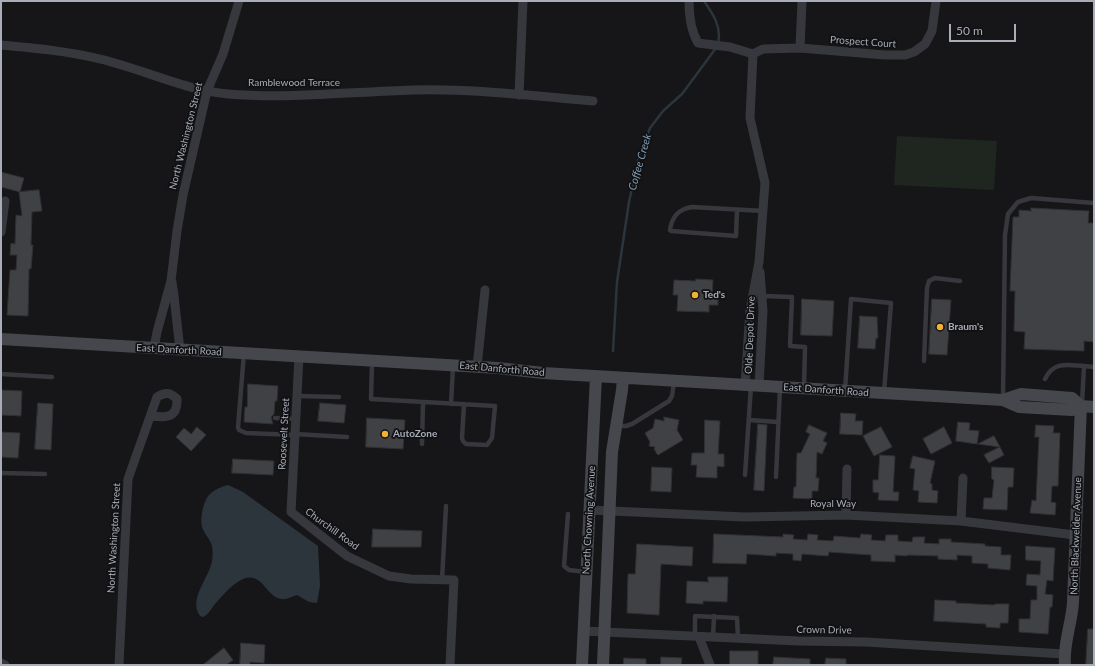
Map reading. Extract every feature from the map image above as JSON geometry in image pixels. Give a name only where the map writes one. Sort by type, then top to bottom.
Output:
[{"type":"main road","name":"East Danforth Road","points":[[1,339],[453,365],[623,378],[1003,400],[1021,394],[1072,398],[1081,406],[1094,407]]},
{"type":"main road","name":"North Chowning Avenue","points":[[582,665],[596,376]]},
{"type":"main road","name":"North Chowning Avenue","points":[[602,665],[612,452],[623,378]]},
{"type":"main road","name":"North Blackwelder Avenue","points":[[1065,660],[1073,604],[1081,406]]},
{"type":"street","name":"North Washington Street","points":[[154,348],[171,281],[183,195],[207,91],[223,54],[239,1]]},
{"type":"street","points":[[519,95],[523,1]]},
{"type":"street","points":[[688,1],[694,36],[698,42],[730,47],[753,54]]},
{"type":"street","points":[[800,48],[802,1]]},
{"type":"street","name":"Prospect Court","points":[[753,54],[763,49],[800,48],[885,55],[905,55],[914,52],[925,44],[932,31],[936,1]]},
{"type":"street","name":"Ramblewood Terrace","points":[[1,45],[64,52],[100,59],[191,88],[228,94],[316,95],[441,90],[593,101]]},
{"type":"street","name":"Olde Depot Drive","points":[[752,385],[750,310],[759,262],[765,183],[750,118],[753,54]]},
{"type":"street","points":[[1,232],[5,201]]},
{"type":"street","name":"Olde Depot Drive","points":[[752,385],[763,296],[759,262]]},
{"type":"street","name":"North Washington Street","points":[[171,281],[177,316],[180,350]]},
{"type":"street","points":[[477,367],[485,290]]},
{"type":"street","name":"Roosevelt Street","points":[[291,512],[299,356]]},
{"type":"street","name":"North Washington Street","points":[[119,665],[128,478],[151,416]]},
{"type":"street","points":[[846,514],[847,469]]},
{"type":"street","points":[[960,521],[963,478]]},
{"type":"street","name":"Royal Way","points":[[589,510],[745,517],[846,514],[960,521],[1076,535]]},
{"type":"street","name":"Churchill Road","points":[[291,512],[346,556],[389,576],[411,579],[454,580],[450,665]]},
{"type":"street","name":"Crown Drive","points":[[584,631],[738,639],[866,642],[1065,660]]},
{"type":"street","points":[[697,637],[710,665]]},
{"type":"street","points":[[1,663],[5,665]]},
{"type":"lane","points":[[1003,400],[1005,235],[1008,214],[1018,202],[1031,198],[1094,203]]},
{"type":"lane","points":[[737,210],[736,236],[670,230],[673,218],[678,212],[685,208],[692,207],[764,211]]},
{"type":"lane","points":[[924,361],[927,288],[929,281],[935,278],[960,281]]},
{"type":"lane","points":[[763,296],[792,297],[790,346],[805,347],[804,388]]},
{"type":"lane","points":[[845,391],[851,299],[891,303],[884,393]]},
{"type":"lane","points":[[244,353],[239,430],[246,433],[347,437]]},
{"type":"lane","points":[[372,361],[371,399],[451,404],[464,404],[494,406],[492,438],[487,445],[466,444],[463,442],[464,404]]},
{"type":"lane","points":[[451,404],[453,365]]},
{"type":"lane","points":[[1046,380],[1049,372],[1055,366],[1064,365],[1094,367]]},
{"type":"lane","points":[[1081,406],[1084,366]]},
{"type":"lane","points":[[1,374],[52,377]]},
{"type":"lane","points":[[616,426],[626,426],[632,424],[669,401],[672,396],[674,380]]},
{"type":"lane","points":[[745,475],[752,385]]},
{"type":"lane","points":[[776,477],[780,387]]},
{"type":"lane","points":[[297,396],[339,397]]},
{"type":"lane","points":[[422,444],[423,402]]},
{"type":"lane","points":[[275,418],[296,419]]},
{"type":"lane","points":[[749,420],[778,422]]},
{"type":"lane","points":[[1,473],[45,474]]},
{"type":"lane","points":[[442,580],[446,506]]},
{"type":"lane","points":[[568,514],[564,566],[569,570],[586,572]]},
{"type":"lane","points":[[697,637],[695,616],[714,616],[738,618],[738,639]]},
{"type":"lane","points":[[713,637],[714,616]]},
{"type":"shaded area","points":[[897,136],[997,141],[994,190],[894,185]]},
{"type":"shaded area","points":[[228,485],[243,492],[318,546],[320,586],[317,603],[309,602],[297,595],[285,599],[277,598],[260,582],[250,578],[243,579],[235,583],[207,614],[203,617],[200,616],[196,603],[200,588],[210,568],[213,554],[211,543],[202,527],[202,510],[209,495],[218,488]]},
{"type":"building","points":[[1,172],[24,178],[20,192],[1,187]]},
{"type":"building","points":[[39,190],[42,211],[32,212],[31,245],[33,245],[31,269],[29,269],[28,316],[7,315],[10,270],[16,270],[17,255],[10,255],[11,243],[15,244],[16,215],[22,216],[19,192]]},
{"type":"building","points":[[1031,208],[1089,211],[1088,223],[1094,223],[1094,342],[1084,341],[1084,351],[1024,349],[1025,332],[1014,331],[1015,291],[1010,291],[1013,217],[1019,217],[1019,210],[1031,211]]},
{"type":"building","points":[[696,279],[713,280],[712,298],[718,298],[718,305],[709,305],[709,312],[677,311],[678,295],[673,295],[674,280],[695,281]]},
{"type":"building","points":[[802,299],[834,301],[832,336],[801,335]]},
{"type":"building","name":"Braum's","points":[[932,299],[951,300],[947,355],[929,354]]},
{"type":"building","points":[[860,316],[877,317],[878,338],[876,338],[875,349],[858,348]]},
{"type":"building","points":[[248,384],[278,386],[277,401],[275,401],[274,414],[271,417],[273,424],[244,422],[245,407],[247,407]]},
{"type":"building","points":[[1,390],[22,391],[21,416],[1,415]]},
{"type":"building","points":[[38,403],[53,404],[51,450],[35,449]]},
{"type":"building","points":[[320,403],[346,405],[344,423],[318,421]]},
{"type":"building","points":[[841,413],[856,414],[855,421],[863,421],[862,435],[840,434]]},
{"type":"building","points":[[664,417],[679,420],[677,430],[683,440],[658,455],[654,450],[655,447],[649,446],[650,442],[645,433],[653,428],[655,419],[664,421]]},
{"type":"building","name":"AutoZone","points":[[367,418],[405,420],[403,449],[366,447]]},
{"type":"building","points":[[705,420],[720,421],[718,454],[724,454],[724,467],[717,466],[717,478],[696,477],[697,465],[691,465],[692,453],[704,453]]},
{"type":"building","points":[[958,422],[970,423],[969,430],[979,431],[977,444],[956,441]]},
{"type":"building","points":[[758,424],[767,425],[764,491],[754,490]]},
{"type":"building","points":[[809,425],[827,433],[823,441],[827,443],[822,454],[817,452],[816,478],[819,478],[818,491],[812,491],[812,499],[793,498],[794,487],[796,487],[797,453],[801,453],[810,434],[806,432]]},
{"type":"building","points":[[1036,425],[1054,426],[1053,433],[1060,433],[1058,486],[1052,486],[1051,502],[1056,503],[1055,515],[1030,513],[1032,500],[1036,501],[1039,437],[1035,437]]},
{"type":"building","points":[[197,427],[206,435],[191,451],[176,437],[184,428],[191,434]]},
{"type":"building","points":[[881,427],[892,447],[874,456],[863,436]]},
{"type":"building","points":[[944,427],[952,443],[931,454],[923,439]]},
{"type":"building","points":[[1,432],[20,433],[18,458],[1,457]]},
{"type":"building","points":[[994,436],[1000,447],[978,444]]},
{"type":"building","points":[[1000,447],[1004,455],[989,463],[984,455]]},
{"type":"building","points":[[880,455],[895,456],[893,492],[899,492],[898,501],[878,500],[879,493],[873,492],[873,480],[878,480]]},
{"type":"building","points":[[913,456],[935,461],[930,483],[932,484],[932,490],[938,491],[937,503],[918,502],[919,491],[913,490],[915,469],[910,468]]},
{"type":"building","points":[[233,459],[274,461],[273,475],[232,473]]},
{"type":"building","points":[[652,467],[672,468],[671,492],[651,491]]},
{"type":"building","points":[[992,467],[1014,468],[1013,487],[1008,487],[1007,510],[983,509],[984,498],[992,498],[994,480],[992,479]]},
{"type":"building","points":[[373,529],[422,531],[421,547],[372,547]]},
{"type":"building","points":[[714,534],[783,537],[783,534],[794,535],[793,539],[807,540],[808,534],[818,535],[817,540],[833,541],[834,536],[860,538],[861,534],[872,535],[871,540],[885,541],[886,535],[898,535],[898,541],[912,542],[913,537],[925,537],[924,543],[939,544],[939,539],[951,539],[951,542],[985,544],[985,546],[1001,547],[1001,555],[1011,555],[1010,570],[988,568],[988,564],[972,563],[972,556],[957,555],[957,560],[938,559],[938,556],[895,555],[895,562],[871,561],[871,555],[829,552],[828,556],[802,554],[801,561],[793,560],[793,554],[776,553],[776,556],[747,554],[746,564],[713,563]]},
{"type":"building","points":[[637,544],[693,547],[692,566],[661,564],[659,615],[627,613],[628,574],[635,574]]},
{"type":"building","points":[[1026,546],[1055,548],[1053,581],[1047,580],[1045,594],[1053,595],[1052,607],[1050,607],[1048,634],[1019,632],[1019,619],[1030,619],[1031,600],[1037,600],[1037,586],[1026,585],[1027,574],[1040,575],[1041,561],[1026,560]]},
{"type":"building","points":[[708,577],[728,577],[727,602],[703,601],[703,604],[686,603],[687,581],[708,582]]},
{"type":"building","points":[[935,600],[956,601],[956,603],[994,605],[1009,604],[1008,623],[1000,623],[1000,628],[986,627],[986,624],[934,621]]},
{"type":"building","points":[[1088,629],[1094,629],[1094,665],[1086,665]]},
{"type":"building","points":[[241,643],[265,645],[264,663],[250,662],[250,665],[240,665]]},
{"type":"building","points":[[224,648],[233,660],[226,665],[203,665]]},
{"type":"building","points":[[730,651],[758,651],[758,665],[730,665]]},
{"type":"building","points":[[661,657],[682,658],[681,665],[661,665]]},
{"type":"building","points":[[774,657],[810,659],[810,665],[773,665]]},
{"type":"building","points":[[624,658],[646,659],[646,665],[624,665]]},
{"type":"building","points":[[826,658],[846,659],[846,665],[825,665]]},
{"type":"waterway","name":"Coffee Creek","points":[[704,1],[718,26],[718,43]]},
{"type":"waterway","name":"Coffee Creek","points":[[613,351],[617,282],[629,202],[639,156],[650,128],[663,111],[682,94],[716,48]]},
{"type":"place","name":"Ted's","points":[[695,295]]},
{"type":"place","name":"Braum's","points":[[940,327]]},
{"type":"place","name":"AutoZone","points":[[385,434]]}]
